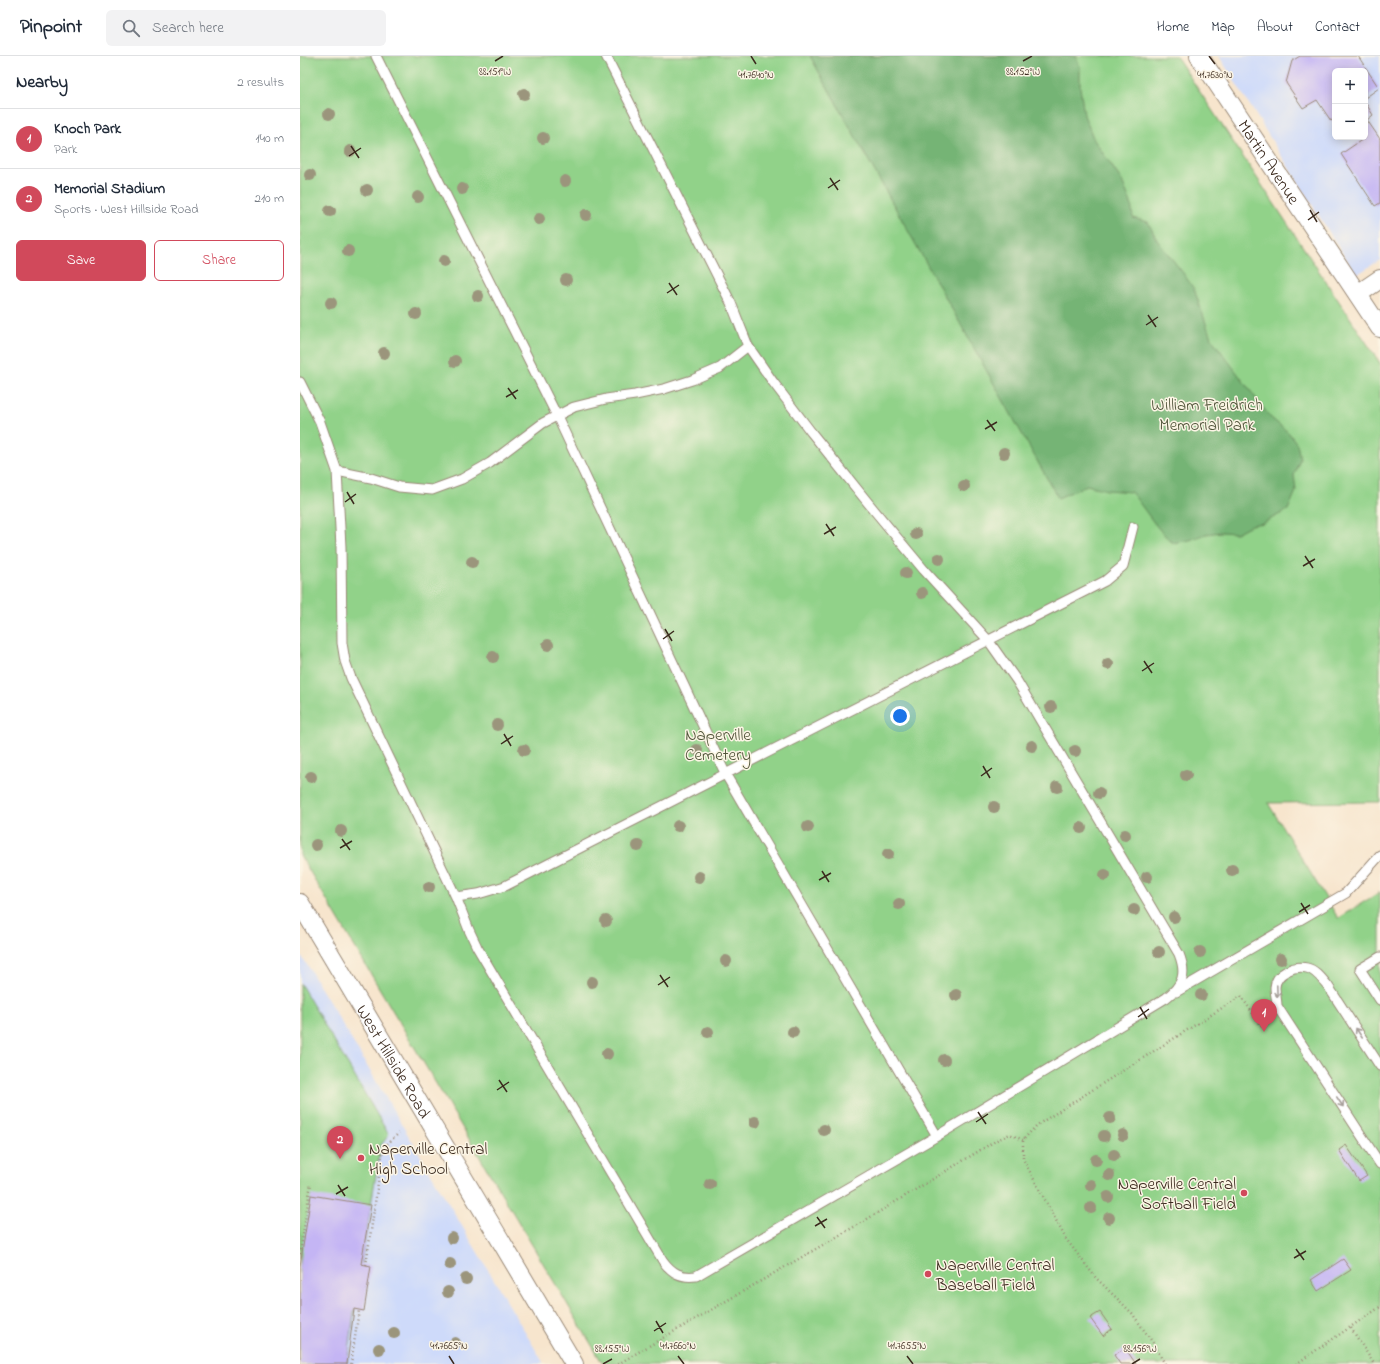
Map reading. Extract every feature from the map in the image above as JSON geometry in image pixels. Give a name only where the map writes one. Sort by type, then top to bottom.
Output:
[{"type":"street","name":"Martin Avenue","points":[[1200,56],[1380,328]]},
{"type":"street","points":[[1358,294],[1380,279]]},
{"type":"street","name":"West Hillside Road","points":[[300,903],[574,1364]]},
{"type":"lane","points":[[376,56],[557,416],[726,775],[937,1136]]},
{"type":"lane","points":[[606,56],[731,303],[748,346],[773,382],[868,504],[924,570],[988,640],[1017,681],[1179,954],[1182,963],[1182,981],[1166,998]]},
{"type":"lane","points":[[337,471],[371,478],[399,487],[432,490],[462,479],[490,463],[543,423],[574,407],[606,399],[664,389],[692,380],[720,368],[748,346]]},
{"type":"lane","points":[[300,382],[320,422],[337,471],[341,547],[342,643],[345,661],[351,678],[456,898],[481,954],[663,1261],[670,1270],[678,1275],[688,1277],[696,1276],[937,1136],[1166,998],[1346,893],[1380,855]]},
{"type":"lane","points":[[456,898],[478,894],[504,886],[726,775],[1105,581],[1123,566],[1133,526]]},
{"type":"lane","points":[[1380,956],[1360,969],[1380,1000]]},
{"type":"lane","points":[[1380,1066],[1318,973],[1307,968],[1295,968],[1283,973],[1278,979],[1275,987],[1277,1006],[1380,1164]]},
{"type":"path","points":[[1165,1364],[1153,1343],[1132,1313],[1096,1278],[1066,1239],[1022,1159],[1023,1140],[1037,1125],[1241,996],[1262,1027],[1273,1019]]},
{"type":"path","points":[[366,1265],[383,1148],[399,1133]]},
{"type":"path","points":[[618,1364],[864,1221],[997,1140],[1010,1134],[1023,1140]]},
{"type":"path","points":[[300,1254],[311,1183]]},
{"type":"path","points":[[1296,1364],[1380,1307]]},
{"type":"path","points":[[351,1364],[359,1310]]},
{"type":"path","points":[[1351,1328],[1374,1364]]},
{"type":"path","points":[[625,1360],[628,1364]]},
{"type":"shaded area","points":[[1219,56],[1380,56],[1380,260],[1356,275]]},
{"type":"shaded area","name":"Naperville Central High School","points":[[300,953],[544,1364],[300,1364]]},
{"type":"green space","name":"Naperville Cemetery","points":[[300,56],[1176,56],[1380,363],[1380,802],[1268,803],[1338,918],[1380,892],[1380,1364],[603,1364],[300,855]]},
{"type":"green space","name":"William Freidrich Memorial Park","points":[[810,56],[1076,56],[1080,67],[1080,87],[1084,115],[1094,140],[1122,181],[1131,203],[1133,218],[1148,222],[1157,240],[1194,289],[1211,338],[1270,417],[1289,433],[1297,444],[1300,459],[1294,475],[1296,491],[1288,510],[1263,523],[1251,525],[1236,533],[1221,532],[1206,534],[1190,540],[1173,543],[1156,525],[1131,492],[1107,490],[1087,485],[1058,498]]},
{"type":"green space","points":[[300,983],[389,1135],[381,1145],[361,1264],[347,1364],[300,1364]]},
{"type":"building","points":[[1300,56],[1358,56],[1366,68],[1332,68],[1331,121],[1317,100],[1303,108],[1286,83],[1292,61]]},
{"type":"building","points":[[1368,71],[1379,88],[1368,96]]},
{"type":"building","points":[[1368,107],[1373,115],[1368,119]]},
{"type":"building","points":[[1368,121],[1380,139],[1380,203],[1375,206],[1341,154],[1362,140],[1368,140]]},
{"type":"building","points":[[1346,1145],[1367,1176],[1359,1181],[1339,1150]]},
{"type":"building","points":[[311,1195],[371,1205],[361,1264],[371,1266],[364,1311],[354,1309],[347,1364],[300,1364],[300,1266]]},
{"type":"building","points":[[1343,1259],[1351,1270],[1318,1291],[1311,1280]]},
{"type":"building","points":[[1100,1312],[1112,1329],[1103,1336],[1090,1318]]},
{"type":"building","points":[[1125,1348],[1136,1364],[1120,1364],[1114,1355]]},
{"type":"place","name":"Knoch Park","points":[[1264,1032]]},
{"type":"place","name":"Naperville Central High School","points":[[361,1158]]},
{"type":"place","name":"Memorial Stadium","points":[[340,1159]]},
{"type":"place","name":"Naperville Central Softball Field","points":[[1244,1193]]},
{"type":"place","name":"Naperville Central Baseball Field","points":[[928,1274]]}]
